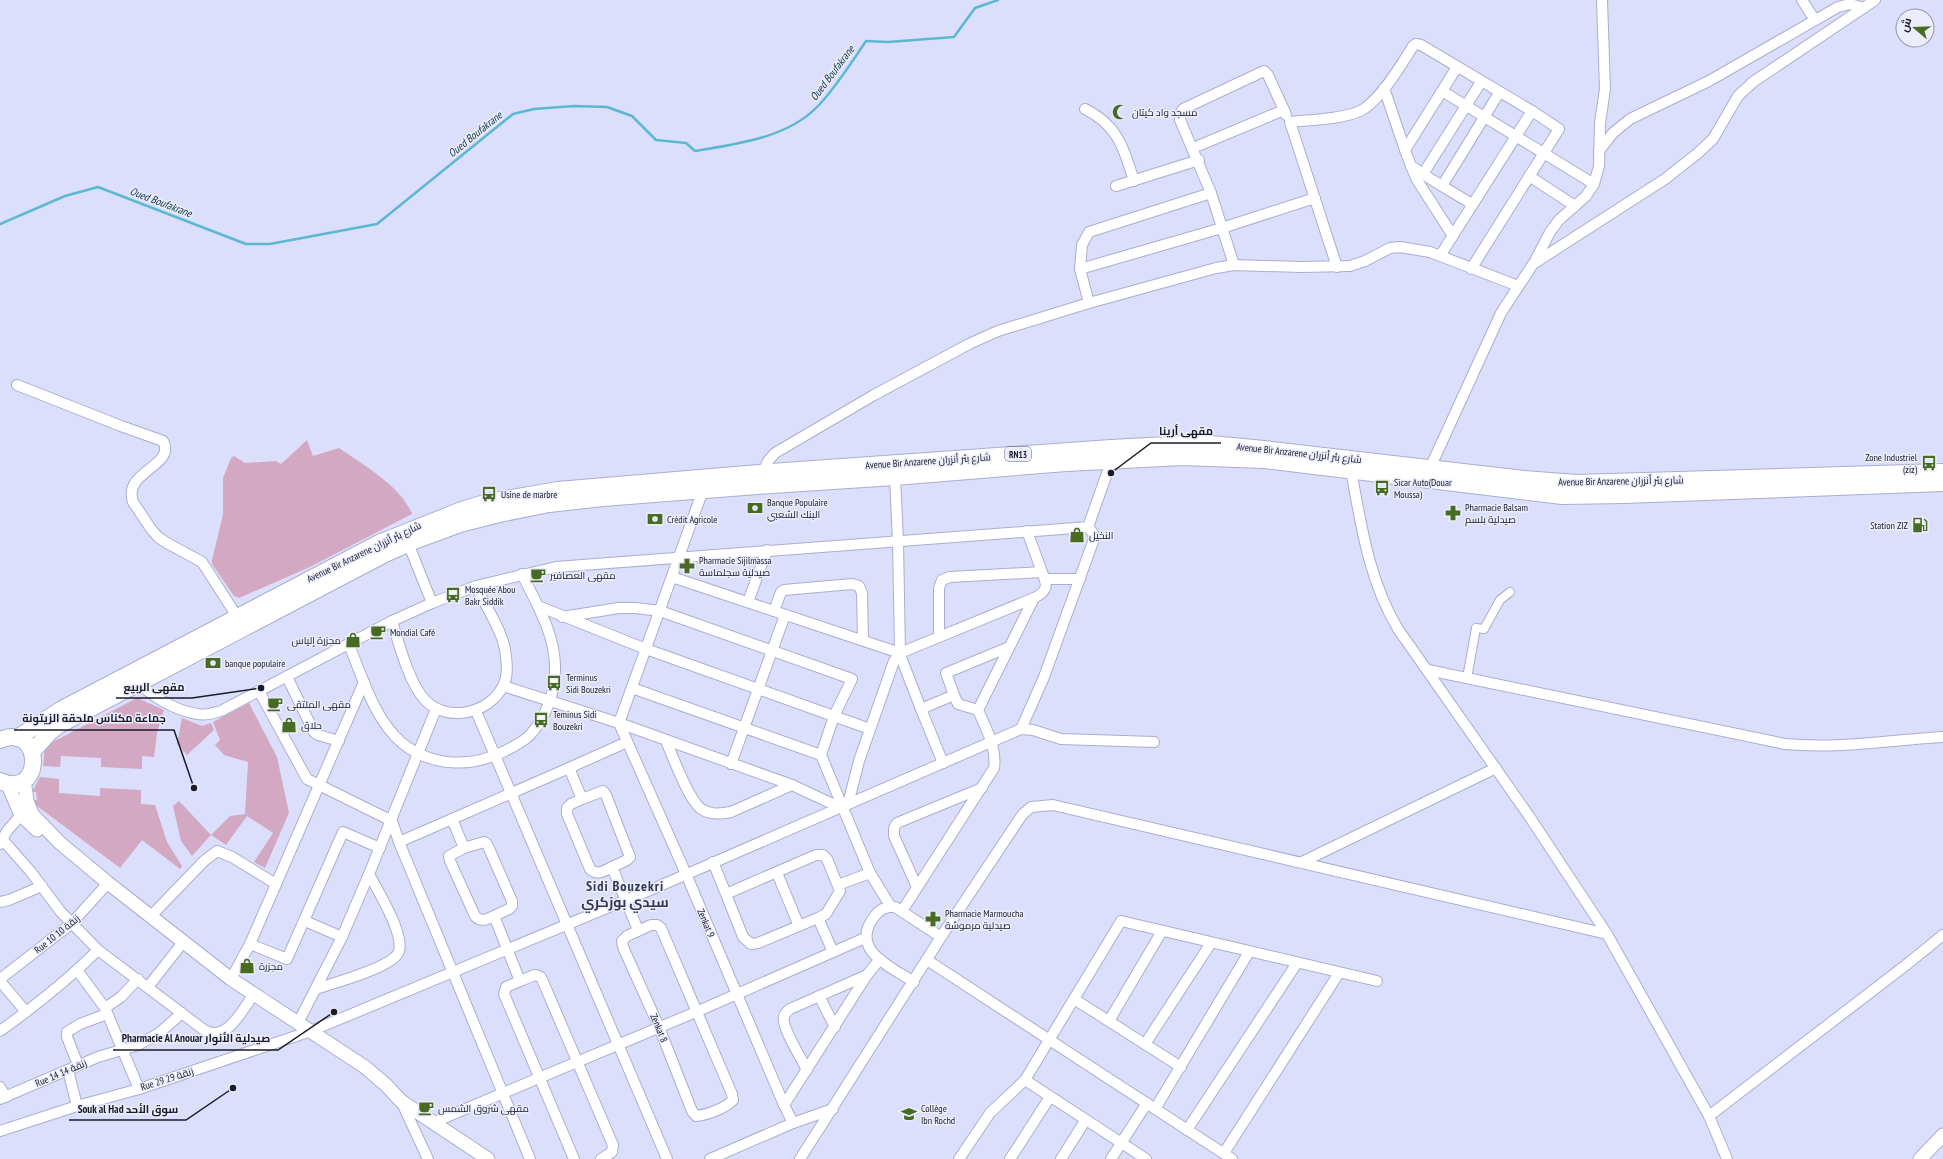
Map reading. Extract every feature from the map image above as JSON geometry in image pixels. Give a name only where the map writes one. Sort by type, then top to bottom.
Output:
[{"type":"main road","name":"Avenue Bir Anzarene شارع بئر أنزران","points":[[32,752],[50,732],[136,677],[240,622],[379,543],[440,517],[488,502],[584,486],[1111,448],[1198,444],[1264,449],[1576,483],[1943,472]]},
{"type":"main road","name":"Avenue Bir Anzarene شارع بئر أنزران","points":[[240,622],[333,580],[408,543],[460,524],[499,514],[549,504],[603,498],[1066,463],[1111,462],[1183,457],[1264,460],[1544,495],[1568,496],[1943,483]]},
{"type":"main road","name":"Avenue Bir Anzarene شارع بئر أنزران","points":[[0,740],[6,738],[17,738],[62,709],[136,677]]},
{"type":"main road","points":[[3,782],[13,784],[24,780],[29,776],[34,764],[32,752],[28,745],[17,738]]},
{"type":"street","points":[[1430,468],[1501,313],[1533,264],[1550,232],[1559,220],[1586,196],[1594,184],[1599,166],[1600,124],[1605,89],[1602,0]]},
{"type":"street","points":[[1802,0],[1815,20]]},
{"type":"street","points":[[1599,151],[1613,133],[1630,119],[1709,81],[1815,20],[1840,3],[1850,4],[1871,2]]},
{"type":"street","points":[[1533,264],[1665,179],[1698,153],[1713,138],[1738,96],[1753,82],[1871,2]]},
{"type":"street","points":[[1290,122],[1347,115],[1361,111],[1371,103],[1384,88],[1413,46],[1416,44],[1421,45],[1532,111],[1559,129],[1471,269]]},
{"type":"street","points":[[1405,150],[1457,67]]},
{"type":"street","points":[[1234,265],[1211,193],[1199,160],[1180,120],[1180,114],[1183,109],[1259,72],[1264,71],[1268,75],[1290,122],[1337,267]]},
{"type":"street","points":[[1423,174],[1481,82]]},
{"type":"street","points":[[1384,88],[1417,180],[1453,236]]},
{"type":"street","points":[[1442,91],[1594,184]]},
{"type":"street","points":[[1442,186],[1499,92]]},
{"type":"street","points":[[1085,110],[1093,113],[1114,131],[1126,153],[1134,181]]},
{"type":"street","points":[[1193,148],[1284,110]]},
{"type":"street","points":[[1440,256],[1532,111]]},
{"type":"street","points":[[1116,186],[1199,160]]},
{"type":"street","points":[[1411,166],[1472,204]]},
{"type":"street","points":[[1529,176],[1575,206]]},
{"type":"street","points":[[1089,303],[1080,269],[1082,245],[1089,232],[1211,193]]},
{"type":"street","points":[[1080,269],[1222,228],[1315,198]]},
{"type":"street","points":[[763,473],[768,461],[775,453],[874,395],[968,344],[998,331],[1193,273],[1234,265],[1350,266],[1365,261],[1390,248],[1400,247],[1430,252],[1518,286]]},
{"type":"street","points":[[17,385],[163,441],[165,448],[162,458],[139,477],[132,486],[131,497],[133,502],[158,537],[167,544],[202,562],[240,622]]},
{"type":"street","points":[[1088,527],[1111,462]]},
{"type":"street","points":[[1351,470],[1370,562],[1385,608],[1398,629],[1496,768],[1607,934],[1709,1116],[1727,1159]]},
{"type":"street","points":[[895,477],[900,653],[943,763]]},
{"type":"street","points":[[619,723],[703,490]]},
{"type":"street","points":[[136,677],[149,693],[164,702],[197,715],[208,714],[221,711],[349,645],[392,621],[432,603],[476,586],[522,574],[556,567],[766,550],[1088,527]]},
{"type":"street","points":[[1088,527],[1093,533],[1094,539],[1044,677],[1021,729],[1032,730],[1061,739],[1154,742]]},
{"type":"street","points":[[843,805],[894,661],[900,653],[1043,593],[1045,590],[1044,576],[1027,531]]},
{"type":"street","points":[[408,543],[432,603]]},
{"type":"street","points":[[748,602],[766,550]]},
{"type":"street","points":[[349,645],[376,708],[388,728],[401,742],[417,754],[437,761],[465,763],[495,756],[514,747],[529,735],[541,720],[551,700],[555,664],[547,626],[522,574]]},
{"type":"street","points":[[939,636],[939,588],[942,580],[950,577],[1044,576],[1080,579]]},
{"type":"street","points":[[672,577],[900,653]]},
{"type":"street","points":[[774,611],[781,592],[784,590],[852,584],[859,586],[862,593],[863,640]]},
{"type":"street","points":[[392,621],[402,654],[416,686],[424,699],[436,709],[461,713],[476,711],[496,695],[503,686],[507,670],[506,654],[500,635],[476,586]]},
{"type":"street","points":[[1467,678],[1476,628],[1484,629],[1500,600],[1510,592]]},
{"type":"street","points":[[902,911],[994,768],[996,758],[978,710],[1034,598]]},
{"type":"street","points":[[538,606],[562,617],[646,649],[870,729]]},
{"type":"street","points":[[562,617],[618,608],[636,608],[660,611],[852,679],[834,716],[821,755],[870,873],[891,907],[902,911],[941,937]]},
{"type":"street","points":[[731,764],[785,615]]},
{"type":"street","points":[[978,710],[958,704],[946,673],[1009,646]]},
{"type":"street","points":[[1428,670],[1785,744],[1811,747],[1839,746],[1943,737]]},
{"type":"street","points":[[287,677],[314,732],[318,735],[339,741]]},
{"type":"street","points":[[231,980],[250,944],[364,682]]},
{"type":"street","points":[[503,686],[551,700],[619,723],[792,785],[843,805]]},
{"type":"street","points":[[632,688],[821,755]]},
{"type":"street","points":[[259,691],[307,779],[392,821],[452,973],[504,1093],[530,1159]]},
{"type":"street","points":[[922,709],[954,695]]},
{"type":"street","points":[[298,1023],[342,937],[392,821],[417,754],[436,709]]},
{"type":"street","points":[[476,711],[667,1159]]},
{"type":"street","name":"Zenkat 9","points":[[619,723],[686,874],[736,994],[793,1123]]},
{"type":"street","name":"Rue 29 زنقة 29","points":[[0,1131],[77,1106],[139,1089],[311,1031],[508,950],[1021,729]]},
{"type":"street","points":[[666,741],[692,798],[702,809],[708,812],[722,814],[731,812],[792,785]]},
{"type":"street","points":[[399,842],[627,742]]},
{"type":"street","points":[[569,768],[582,799]]},
{"type":"street","points":[[1302,862],[1496,768]]},
{"type":"street","points":[[24,780],[27,801],[32,814],[60,843],[108,883],[184,941],[231,980],[365,1067],[386,1085],[401,1101],[488,1159]]},
{"type":"street","points":[[3,782],[21,815],[43,834],[60,843]]},
{"type":"street","points":[[917,887],[894,836],[894,828],[897,822],[982,788]]},
{"type":"street","points":[[603,791],[606,794],[630,857],[627,860],[599,873],[590,869],[567,814],[567,808],[571,804],[582,799],[603,791]]},
{"type":"street","points":[[800,1159],[914,982],[941,937],[1022,815],[1031,807],[1053,805],[1607,934]]},
{"type":"street","points":[[21,815],[1,842],[42,886],[72,924],[98,950],[208,1032],[219,1033],[232,1024],[254,994]]},
{"type":"street","points":[[452,819],[464,848]]},
{"type":"street","points":[[250,944],[287,959],[343,832],[380,848]]},
{"type":"street","points":[[480,842],[487,844],[512,906],[509,910],[494,916],[483,920],[478,920],[453,868],[449,856],[480,842]]},
{"type":"street","points":[[151,916],[204,861],[218,851],[232,857],[276,884]]},
{"type":"street","points":[[726,894],[816,855],[823,855],[828,859],[842,885]]},
{"type":"street","points":[[713,862],[744,937],[750,944],[758,943],[821,918],[842,885],[870,873]]},
{"type":"street","points":[[612,867],[638,930],[657,924],[661,928],[696,1012]]},
{"type":"street","points":[[777,873],[799,926]]},
{"type":"street","points":[[316,989],[388,964],[399,952],[397,933],[393,919],[369,874]]},
{"type":"street","name":"Rue 10 زنقة 10","points":[[0,980],[72,924],[108,883]]},
{"type":"street","points":[[0,902],[9,900],[42,886]]},
{"type":"street","points":[[891,907],[882,910],[872,919],[866,931],[865,938],[868,948],[880,959],[914,982]]},
{"type":"street","points":[[494,916],[520,981]]},
{"type":"street","points":[[821,918],[833,952]]},
{"type":"street","points":[[304,921],[342,937]]},
{"type":"street","points":[[959,1159],[990,1113],[1025,1080],[1121,921],[1377,982]]},
{"type":"street","name":"Zenkat 8","points":[[638,930],[627,936],[622,941],[623,947],[659,1027],[692,1111],[696,1116],[729,1104],[733,1100],[732,1094],[696,1012]]},
{"type":"street","points":[[1109,1021],[1162,931]]},
{"type":"street","points":[[1709,1116],[1943,935]]},
{"type":"street","points":[[432,1123],[696,1012],[865,938]]},
{"type":"street","points":[[148,987],[184,941]]},
{"type":"street","points":[[1145,1044],[1211,943]]},
{"type":"street","points":[[0,1031],[26,1012],[77,970],[98,950]]},
{"type":"street","points":[[1111,1159],[1121,1143],[1181,1067],[1249,952]]},
{"type":"street","points":[[784,1105],[867,976],[880,959]]},
{"type":"street","points":[[927,960],[1228,1156],[1339,973]]},
{"type":"street","points":[[1187,1130],[1297,963]]},
{"type":"street","points":[[77,970],[106,1011],[139,1089]]},
{"type":"street","points":[[574,1159],[504,994],[506,987],[535,975],[541,977],[576,1062],[613,1145],[612,1152],[601,1159]]},
{"type":"street","points":[[807,1070],[786,1029],[784,1018],[790,1009],[867,976]]},
{"type":"street","points":[[78,1065],[67,1037],[67,1032],[106,1011],[138,979]]},
{"type":"street","points":[[0,980],[26,1012]]},
{"type":"street","points":[[819,996],[835,1027]]},
{"type":"street","points":[[1074,999],[1181,1067]]},
{"type":"street","name":"Rue 14 زنقة 14","points":[[3,1098],[78,1065],[138,1045],[158,1034],[182,1013]]},
{"type":"street","points":[[68,1070],[77,1106]]},
{"type":"street","points":[[1025,1080],[1085,1121],[1146,1159]]},
{"type":"street","points":[[0,1087],[3,1098]]},
{"type":"street","points":[[1010,1159],[1050,1097]]},
{"type":"street","points":[[401,1101],[428,1159]]},
{"type":"street","points":[[710,1159],[793,1123],[833,1109]]},
{"type":"street","points":[[1061,1159],[1085,1121]]},
{"type":"street","points":[[1920,1159],[1943,1136]]},
{"type":"shaded area","points":[[307,440],[313,456],[339,448],[370,469],[399,494],[407,504],[412,514],[310,567],[239,598],[234,596],[212,564],[223,515],[223,478],[231,458],[234,456],[245,463],[276,461],[281,464]]},
{"type":"shaded area","points":[[137,698],[164,710],[157,733],[154,757],[142,756],[142,769],[101,767],[101,758],[61,756],[60,767],[43,766],[45,746]]},
{"type":"shaded area","points":[[249,703],[277,757],[289,813],[265,868],[254,862],[273,833],[247,816],[226,845],[211,835],[230,816],[245,814],[248,762],[224,755],[215,745],[220,740],[213,722]]},
{"type":"shaded area","points":[[182,718],[202,726],[211,723],[214,730],[187,755],[177,744]]},
{"type":"shaded area","points":[[40,777],[59,779],[59,793],[100,796],[100,788],[141,790],[141,804],[155,805],[167,842],[182,866],[180,869],[142,840],[120,868],[33,803],[33,800],[37,800],[36,792],[32,792]]},
{"type":"shaded area","points":[[179,801],[211,835],[192,856],[181,841],[173,806]]},
{"type":"waterway","name":"Oued Boufakrane","points":[[0,224],[65,196],[98,187],[246,244],[270,244],[377,224],[513,114],[534,109],[574,106],[607,107],[632,116],[656,140],[686,143],[695,151],[727,146],[776,133],[805,118],[817,107],[843,76],[866,41],[888,42],[954,37],[975,8],[998,0]]},
{"type":"place","name":"مسجد واد كيتان","points":[[1120,112]]},
{"type":"place","name":"Zone Industriel (ziz)","points":[[1929,463]]},
{"type":"place","name":"مقهى أرينا","points":[[1111,473]]},
{"type":"place","name":"Sicar Auto(Douar Moussa)","points":[[1382,488]]},
{"type":"place","name":"Usine de marbre","points":[[489,494]]},
{"type":"place","name":"Banque Populaire البنك الشعبي","points":[[755,508]]},
{"type":"place","name":"Pharmacie Balsam صيدلية بلسم","points":[[1453,513]]},
{"type":"place","name":"Crédit Agricole","points":[[655,519]]},
{"type":"place","name":"Station ZIZ","points":[[1920,525]]},
{"type":"place","name":"النخيل","points":[[1077,535]]},
{"type":"place","name":"Pharmacie Sijilmassa صيدلية سجلماسة","points":[[687,566]]},
{"type":"place","name":"مقهى العصافير","points":[[538,575]]},
{"type":"place","name":"Mosquée Abou Bakr Siddik","points":[[453,595]]},
{"type":"place","name":"Mondial Café","points":[[378,632]]},
{"type":"place","name":"مجزرة إلياس","points":[[353,640]]},
{"type":"place","name":"banque populaire","points":[[213,663]]},
{"type":"place","name":"Terminus Sidi Bouzekri","points":[[554,683]]},
{"type":"place","name":"مقهى الربيع","points":[[261,688]]},
{"type":"place","name":"مقهى الملتقى","points":[[275,704]]},
{"type":"place","name":"Teminus Sidi Bouzekri","points":[[541,720]]},
{"type":"place","name":"حلاق","points":[[289,725]]},
{"type":"place","name":"جماعة مكناس ملحقة الزيتونة","points":[[194,788]]},
{"type":"place","name":"Pharmacie Marmoucha صيدلية مرموشة","points":[[933,919]]},
{"type":"place","name":"مجزرة","points":[[247,966]]},
{"type":"place","name":"Pharmacie Al Anouar صيدلية الأنوار","points":[[334,1012]]},
{"type":"place","name":"Souk al Had سوق الأحد","points":[[233,1088]]},
{"type":"place","name":"مقهى شروق الشمس","points":[[426,1108]]},
{"type":"place","name":"Collège Ibn Rochd","points":[[909,1114]]},
{"type":"district","name":"Sidi Bouzekri سيدي بوزكري","points":[[625,894]]}]
